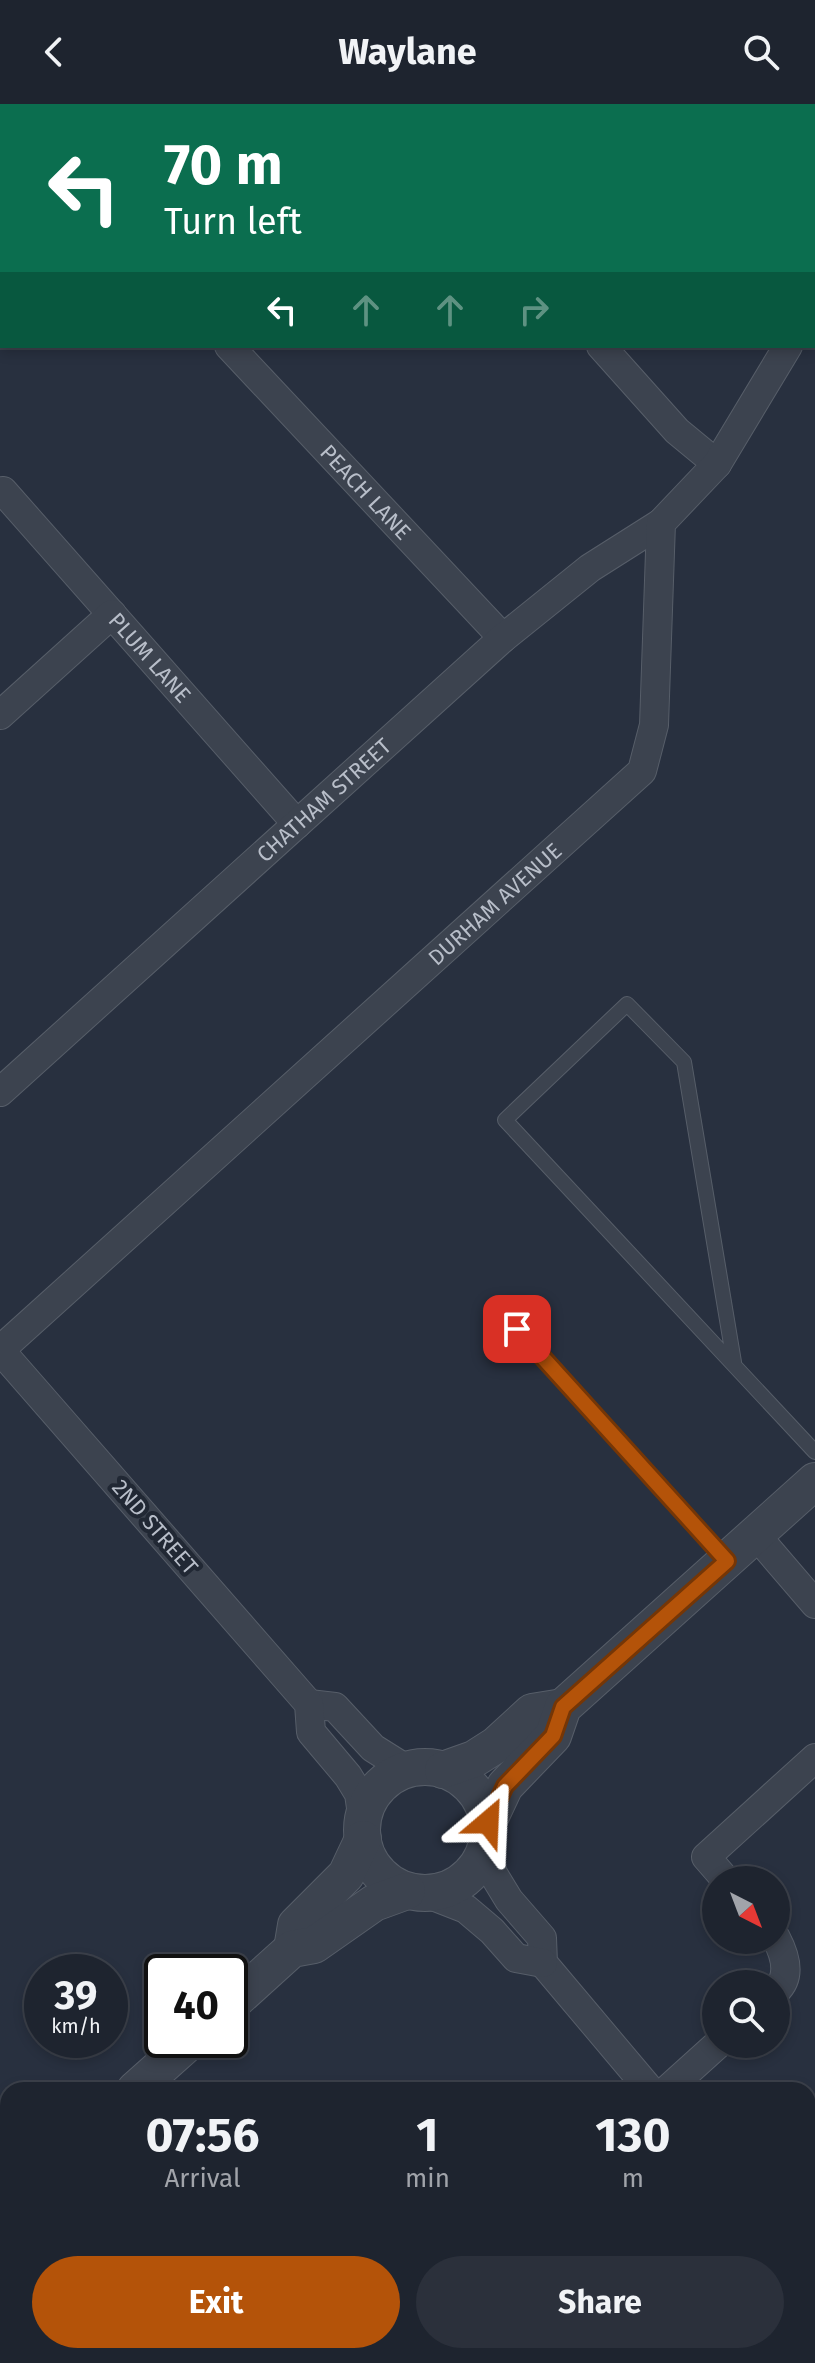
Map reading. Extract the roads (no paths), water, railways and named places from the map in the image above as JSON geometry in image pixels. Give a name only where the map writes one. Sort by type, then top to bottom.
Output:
[{"type":"street","name":"PEACH LANE","points":[[231,348],[503,638]]},
{"type":"street","points":[[603,348],[677,431],[717,464]]},
{"type":"street","points":[[661,523],[717,464],[787,348]]},
{"type":"street","name":"PLUM LANE","points":[[3,491],[297,824]]},
{"type":"street","name":"CHATHAM STREET","points":[[0,1092],[503,638],[590,568],[661,523]]},
{"type":"street","name":"DURHAM AVENUE","points":[[0,1350],[642,771],[654,725],[661,523]]},
{"type":"street","points":[[0,715],[112,614]]},
{"type":"street","name":"2ND STREET","points":[[0,1350],[309,1704],[311,1732],[359,1794],[363,1830]]},
{"type":"street","points":[[248,1989],[292,1949],[314,1945],[374,1903],[416,1892],[443,1891],[473,1872],[482,1856],[488,1830],[505,1786],[553,1736],[563,1707],[815,1481]]},
{"type":"street","points":[[755,1534],[815,1604]]},
{"type":"street","name":"2ND STREET","points":[[309,1704],[335,1707],[373,1748],[408,1770]]},
{"type":"street","points":[[443,1770],[474,1759],[496,1745],[532,1712],[563,1707]]},
{"type":"street","points":[[714,1866],[706,1857],[815,1758]]},
{"type":"street","points":[[292,1949],[296,1925],[346,1875],[363,1830],[368,1804],[377,1789],[391,1777],[408,1770],[425,1767],[443,1770],[459,1777],[473,1789],[482,1804],[492,1872],[509,1900],[542,1938],[543,1963],[643,2082]]},
{"type":"street","points":[[363,1830],[368,1857],[377,1872],[391,1884],[466,1909],[492,1931],[516,1958],[543,1963]]},
{"type":"street","points":[[144,2082],[171,2058]]},
{"type":"street","points":[[676,2082],[702,2058]]},
{"type":"lane","points":[[734,1362],[684,1062],[627,1004],[505,1120],[815,1452]]},
{"type":"lane","points":[[497,1307],[727,1561]]}]
